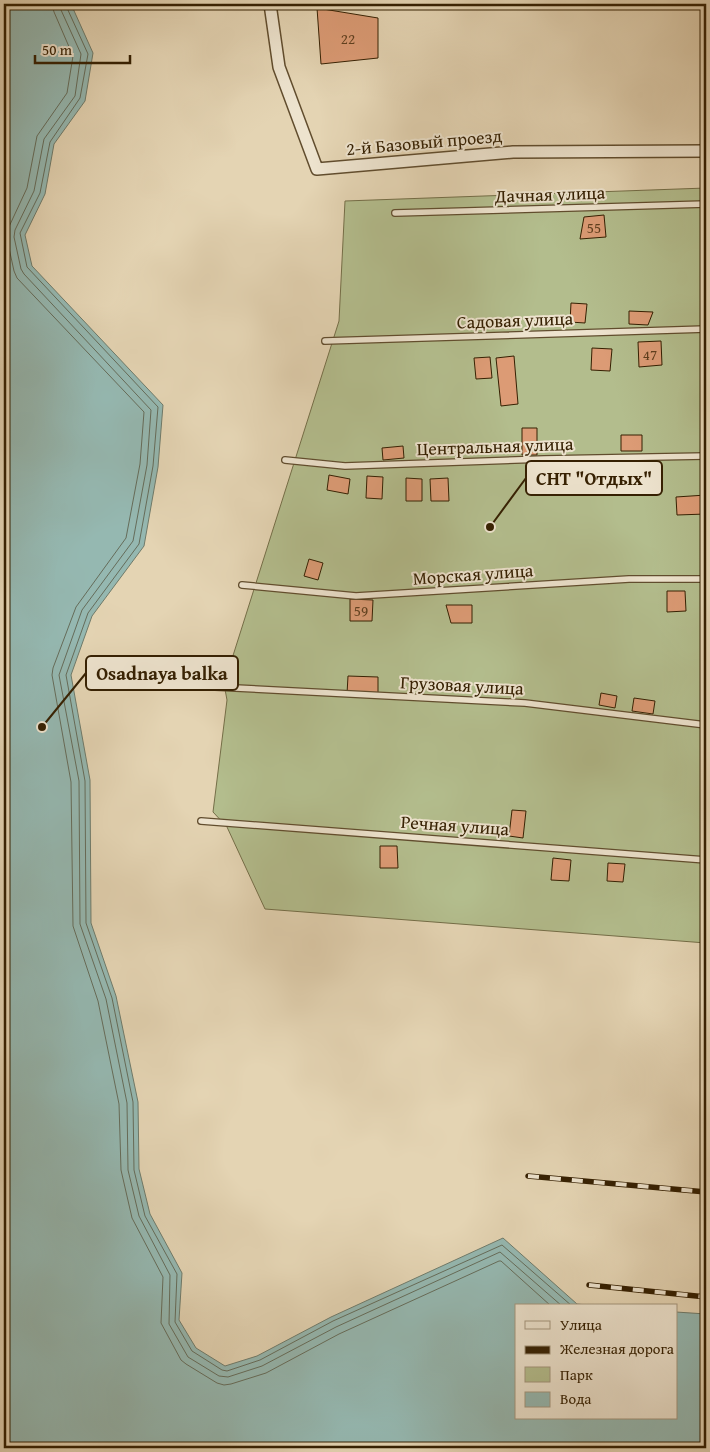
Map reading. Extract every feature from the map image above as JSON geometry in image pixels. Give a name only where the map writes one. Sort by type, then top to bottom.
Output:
[{"type":"street","name":"2-й Базовый проезд","points":[[270,4],[279,67],[318,169],[513,152],[706,151]]},
{"type":"lane","name":"Дачная улица","points":[[395,213],[706,204]]},
{"type":"lane","name":"Садовая улица","points":[[325,341],[706,329]]},
{"type":"lane","name":"Центральная улица","points":[[285,460],[344,466],[706,456]]},
{"type":"lane","name":"Морская улица","points":[[242,584],[356,596],[629,579],[706,579]]},
{"type":"lane","name":"Грузовая улица","points":[[215,687],[525,704],[706,725]]},
{"type":"lane","name":"Речная улица","points":[[201,821],[706,860]]},
{"type":"green space","points":[[706,188],[706,943],[265,909],[227,827],[213,812],[227,700],[224,684],[339,321],[345,201]]},
{"type":"water","points":[[4,4],[71,4],[93,53],[85,101],[54,144],[45,194],[25,235],[32,266],[163,405],[158,467],[144,546],[92,616],[71,675],[90,780],[91,923],[116,996],[138,1102],[139,1169],[150,1214],[182,1273],[179,1320],[196,1348],[225,1366],[257,1356],[331,1317],[503,1238],[577,1304],[515,1304],[515,1420],[678,1420],[678,1312],[706,1314],[706,1448],[4,1448]]},
{"type":"building","points":[[317,8],[378,18],[378,58],[321,64]]},
{"type":"building","points":[[604,215],[606,237],[580,239],[584,217]]},
{"type":"building","points":[[571,303],[587,304],[585,323],[570,322]]},
{"type":"building","points":[[629,311],[653,312],[648,325],[629,324]]},
{"type":"building","points":[[661,341],[662,365],[639,367],[638,342]]},
{"type":"building","points":[[592,348],[612,349],[610,371],[591,370]]},
{"type":"building","points":[[514,356],[518,404],[501,406],[496,358]]},
{"type":"building","points":[[490,357],[492,378],[476,379],[474,358]]},
{"type":"building","points":[[522,428],[537,428],[537,455],[522,455]]},
{"type":"building","points":[[621,435],[642,435],[642,451],[621,451]]},
{"type":"building","points":[[403,446],[404,458],[383,460],[382,448]]},
{"type":"building","points":[[329,475],[350,479],[348,494],[327,490]]},
{"type":"building","points":[[367,476],[383,477],[382,499],[366,498]]},
{"type":"building","points":[[406,478],[422,479],[422,501],[406,501]]},
{"type":"building","points":[[448,478],[449,501],[431,501],[430,479]]},
{"type":"building","points":[[706,495],[706,514],[677,515],[676,497]]},
{"type":"building","points":[[309,559],[323,563],[318,580],[304,576]]},
{"type":"building","points":[[702,590],[706,590],[706,611],[702,611]]},
{"type":"building","points":[[667,591],[685,591],[686,611],[667,612]]},
{"type":"building","points":[[350,599],[373,600],[372,621],[350,621]]},
{"type":"building","points":[[446,605],[472,605],[472,623],[451,623]]},
{"type":"building","points":[[348,676],[378,677],[378,695],[347,694]]},
{"type":"building","points":[[601,693],[617,696],[615,708],[599,705]]},
{"type":"building","points":[[634,698],[655,701],[653,714],[632,711]]},
{"type":"building","points":[[512,810],[526,811],[523,838],[509,836]]},
{"type":"building","points":[[380,846],[397,846],[398,868],[380,868]]},
{"type":"building","points":[[553,858],[571,860],[569,881],[551,880]]},
{"type":"building","points":[[608,863],[625,864],[623,882],[607,881]]},
{"type":"railway","points":[[528,1176],[706,1192]]},
{"type":"railway","points":[[589,1285],[706,1297]]},
{"type":"place","name":"СНТ \"Отдых\"","points":[[490,527]]},
{"type":"place","name":"Osadnaya balka","points":[[42,727]]}]
